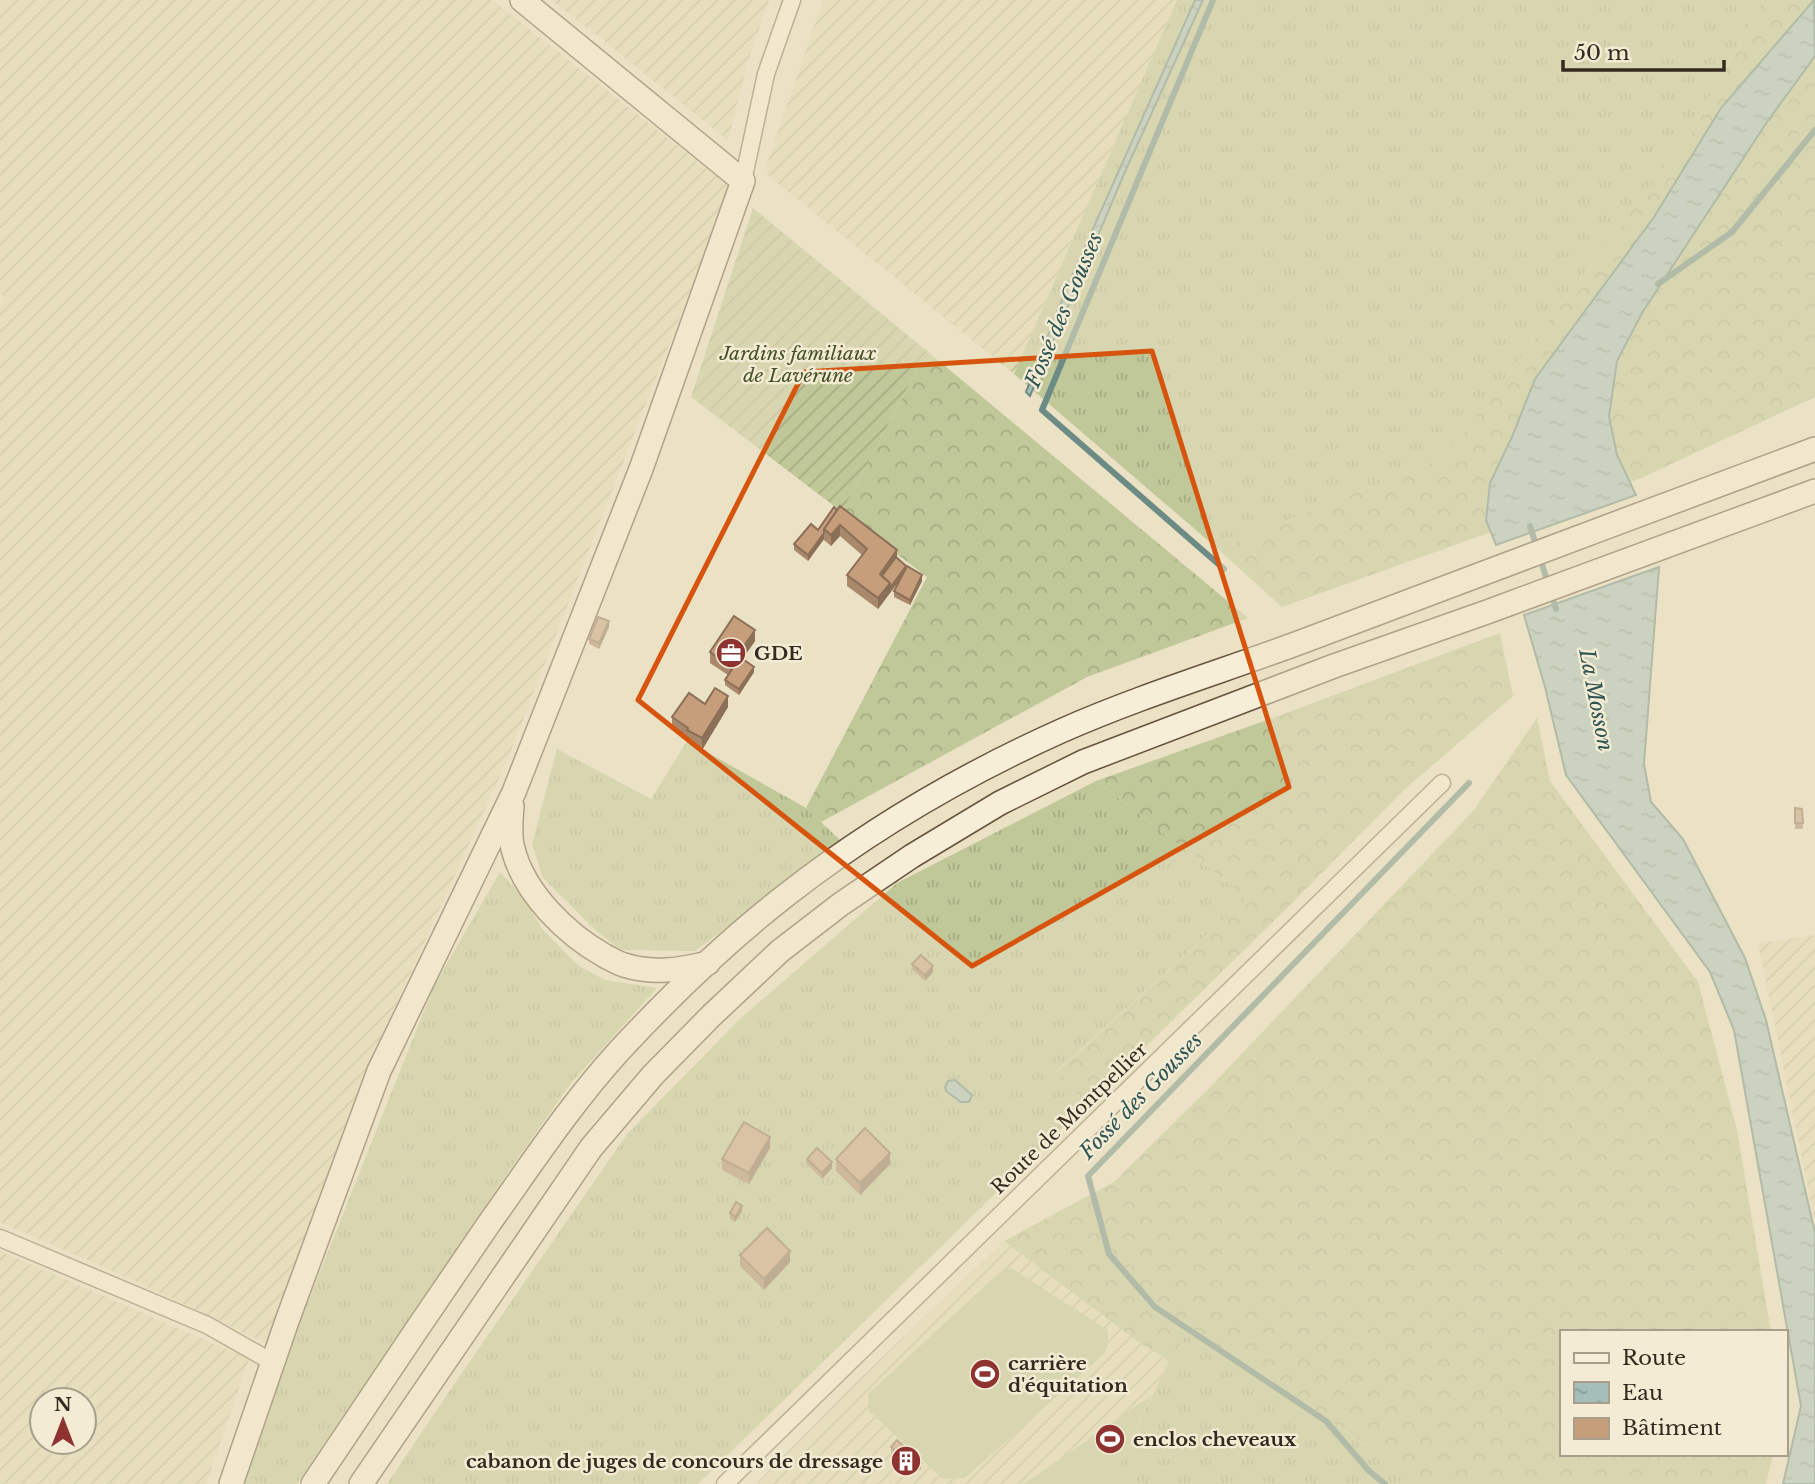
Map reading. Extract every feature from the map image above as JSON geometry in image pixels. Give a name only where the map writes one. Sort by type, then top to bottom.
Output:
[{"type":"main road","points":[[231,1484],[272,1362],[379,1071],[514,792],[641,469],[743,181],[522,0]]},
{"type":"main road","points":[[313,1484],[424,1317],[555,1129],[617,1054],[708,963],[787,894],[847,851],[985,766],[1064,730],[1815,449]]},
{"type":"main road","points":[[361,1484],[591,1148],[653,1075],[712,1015],[780,951],[841,904],[912,856],[1000,803],[1083,762],[1335,666],[1815,491]]},
{"type":"main road","points":[[514,792],[510,825],[512,847],[521,873],[548,911],[584,944],[621,965],[649,970],[684,969],[708,963]]},
{"type":"main road","points":[[477,868],[512,847]]},
{"type":"street","points":[[743,181],[766,74],[792,0]]},
{"type":"street","name":"Route de Montpellier","points":[[725,1484],[1442,783]]},
{"type":"street","points":[[0,1238],[207,1325],[272,1362]]},
{"type":"highlighted area","points":[[1152,351],[1289,787],[972,966],[638,700],[804,372]]},
{"type":"shaded area","points":[[0,0],[492,0],[730,187],[509,756],[369,1064],[269,1345],[142,1284],[0,1222],[0,307],[4,296],[0,292]]},
{"type":"shaded area","points":[[552,0],[769,0],[748,61],[728,140]]},
{"type":"shaded area","points":[[823,0],[1177,0],[1014,374],[764,172]]},
{"type":"shaded area","points":[[1815,935],[1815,1223],[1758,943]]},
{"type":"shaded area","points":[[1004,1241],[1137,1341],[1169,1361],[1110,1484],[756,1484],[851,1387]]},
{"type":"shaded area","points":[[0,1251],[249,1359],[206,1484],[0,1484]]},
{"type":"green space","points":[[1177,0],[1763,0],[1688,137],[1446,456],[1218,549],[1014,374]]},
{"type":"green space","points":[[1763,0],[1815,0],[1815,397],[1639,479],[1282,607],[1218,549],[1446,456],[1688,137]]},
{"type":"green space","name":"Jardins familiaux de Lavérune","points":[[753,208],[927,351],[842,512],[691,397]]},
{"type":"green space","points":[[927,351],[1248,618],[1087,677],[821,822],[806,808],[927,577],[842,512]]},
{"type":"green space","points":[[1500,633],[1513,696],[1405,789],[1086,1105],[1057,1072],[1248,898],[1096,781]]},
{"type":"green space","points":[[1537,718],[1550,781],[1698,982],[1737,1130],[1771,1330],[1560,1330],[1560,1456],[1773,1456],[1766,1484],[1427,1484],[1190,1330],[1169,1361],[1137,1341],[1004,1241],[1114,1182],[1212,1085],[1474,810]]},
{"type":"green space","points":[[687,741],[806,808],[842,842],[695,951],[620,950],[593,928],[543,878],[532,844],[557,749],[651,799]]},
{"type":"green space","points":[[1096,781],[1248,898],[1057,1071],[1086,1105],[698,1484],[387,1484],[627,1134],[742,1017],[897,883]]},
{"type":"green space","points":[[500,872],[524,898],[543,930],[579,966],[605,980],[657,988],[572,1082],[297,1484],[244,1484],[286,1357],[434,986]]},
{"type":"green space","name":"carrière d'équitation","points":[[1011,1268],[1108,1330],[1108,1345],[1103,1355],[965,1478],[943,1479],[869,1411],[868,1394],[1000,1272]]},
{"type":"green space","points":[[1189,1330],[1427,1484],[1110,1484],[1169,1361]]},
{"type":"green space","name":"enclos cheveaux","points":[[1152,1395],[1110,1484],[1024,1484]]},
{"type":"water","points":[[1195,0],[1203,0],[1124,174],[1030,396],[1026,392],[1067,287]]},
{"type":"water","points":[[1814,0],[1815,56],[1765,125],[1642,313],[1617,361],[1609,416],[1617,455],[1636,495],[1496,545],[1486,520],[1490,483],[1535,379],[1654,217],[1721,108]]},
{"type":"water","points":[[1659,567],[1644,764],[1651,802],[1683,839],[1745,958],[1766,1020],[1815,1233],[1815,1484],[1783,1484],[1801,1406],[1734,1030],[1710,972],[1566,775],[1524,615]]},
{"type":"water","points":[[955,1080],[972,1095],[969,1102],[961,1102],[946,1091],[948,1081]]},
{"type":"building","points":[[840,506],[897,550],[880,574],[890,583],[878,598],[847,575],[867,549],[840,525],[831,535],[824,529]]},
{"type":"building","points":[[834,507],[837,510],[808,555],[794,544],[811,524],[818,530]]},
{"type":"building","points":[[896,557],[906,566],[890,588],[890,583],[882,576]]},
{"type":"building","points":[[907,566],[922,575],[910,600],[894,591]]},
{"type":"building","points":[[734,616],[755,630],[730,666],[710,652]]},
{"type":"building","points":[[598,617],[609,621],[599,643],[589,639]]},
{"type":"building","points":[[740,657],[754,667],[739,689],[725,680]]},
{"type":"building","points":[[715,688],[728,696],[702,738],[672,717],[689,693],[705,704]]},
{"type":"building","points":[[1795,808],[1802,809],[1803,823],[1795,823]]},
{"type":"building","points":[[921,955],[933,966],[925,975],[912,964]]},
{"type":"building","points":[[744,1122],[770,1137],[749,1173],[722,1159]]},
{"type":"building","points":[[865,1128],[890,1153],[860,1183],[836,1159]]},
{"type":"building","points":[[817,1148],[832,1162],[822,1173],[807,1159]]},
{"type":"building","points":[[736,1202],[742,1206],[735,1217],[730,1213]]},
{"type":"building","points":[[767,1228],[790,1251],[764,1279],[740,1255]]},
{"type":"building","points":[[897,1440],[921,1463],[914,1468],[891,1447]]},
{"type":"waterway","name":"Fossé des Gousses","points":[[1213,0],[1042,410],[1224,569]]},
{"type":"waterway","name":"La Mosson","points":[[1658,284],[1732,232],[1815,130]]},
{"type":"waterway","name":"La Mosson","points":[[1530,526],[1556,609]]},
{"type":"waterway","name":"Fossé des Gousses","points":[[1385,1484],[1369,1471],[1326,1421],[1155,1307],[1109,1254],[1088,1176],[1469,783]]},
{"type":"place","name":"GDE","points":[[731,653]]},
{"type":"place","name":"carrière d'équitation","points":[[985,1374]]},
{"type":"place","name":"enclos cheveaux","points":[[1110,1439]]},
{"type":"place","name":"cabanon de juges de concours de dressage","points":[[906,1461]]}]
